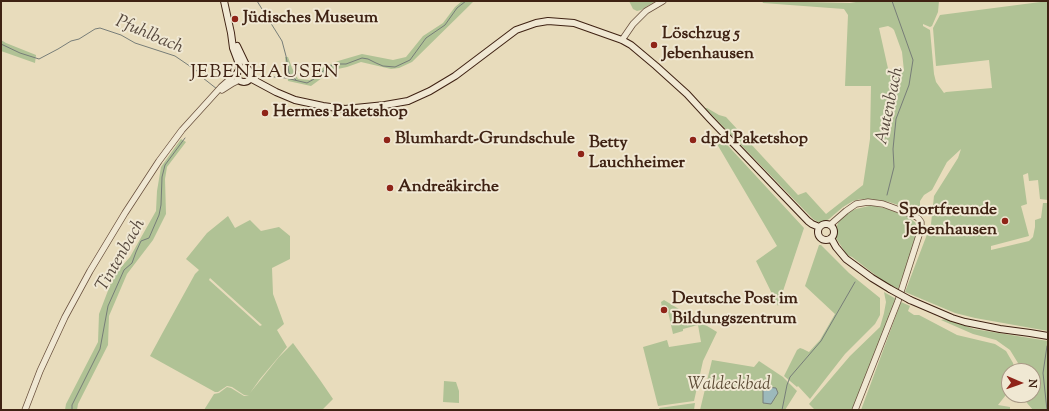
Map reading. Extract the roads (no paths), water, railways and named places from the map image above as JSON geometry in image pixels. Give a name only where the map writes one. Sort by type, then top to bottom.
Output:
[{"type":"main road","points":[[224,1],[239,64],[237,77],[239,80],[244,82],[250,78]]},
{"type":"main road","points":[[250,78],[295,100],[334,108],[354,109],[385,105],[408,101],[422,95],[454,76],[516,30],[536,23],[548,21],[574,23],[622,40],[631,45],[648,59],[687,94],[808,221],[819,227]]},
{"type":"main road","points":[[231,33],[251,74],[250,78]]},
{"type":"main road","points":[[238,71],[244,68],[248,69]]},
{"type":"main road","points":[[823,224],[830,225],[834,231],[834,234],[827,240],[820,238],[818,234],[819,227],[823,224]]},
{"type":"main road","points":[[831,238],[846,259],[872,278],[910,300],[965,322],[1048,336]]},
{"type":"street","points":[[622,40],[633,24],[646,11],[663,1]]},
{"type":"street","points":[[25,410],[40,370],[65,317],[125,213],[159,161],[192,119],[221,87],[238,71]]},
{"type":"street","points":[[215,95],[239,80]]},
{"type":"street","points":[[830,225],[856,204],[868,202],[883,204],[913,215],[921,222],[921,229],[898,301],[855,410]]},
{"type":"water","points":[[767,387],[776,388],[778,393],[771,404],[763,403],[763,390]]},
{"type":"waterway","points":[[257,1],[282,41],[289,73],[296,80]]},
{"type":"waterway","name":"Pfuhlbach","points":[[274,77],[307,83],[328,67],[336,64],[346,64],[362,58],[368,59],[383,66],[395,67],[410,60],[426,38],[445,25],[457,8],[466,1]]},
{"type":"waterway","name":"Autenbach","points":[[887,195],[894,167],[893,149],[896,119],[909,85],[913,60],[892,1]]},
{"type":"waterway","name":"Pfuhlbach","points":[[1,44],[20,53],[39,59],[71,41],[79,39],[95,29],[100,28],[121,35],[135,43],[175,56],[197,71],[217,89]]},
{"type":"waterway","name":"Tintenbach","points":[[72,410],[72,405],[100,349],[108,306],[124,270],[132,263],[141,241],[149,238],[159,215],[161,205],[162,177],[165,165],[185,138]]},
{"type":"waterway","name":"Autenbach","points":[[782,410],[790,377],[821,341],[855,282]]},
{"type":"waterway","points":[[1047,346],[1043,373],[1047,410]]},
{"type":"place","name":"Jüdisches Museum","points":[[235,19]]},
{"type":"place","name":"Löschzug 5 Jebenhausen","points":[[654,45]]},
{"type":"place","name":"Hermes Paketshop","points":[[265,113]]},
{"type":"place","name":"Blumhardt-Grundschule","points":[[387,140]]},
{"type":"place","name":"dpd Paketshop","points":[[693,140]]},
{"type":"place","name":"Betty Lauchheimer","points":[[581,154]]},
{"type":"place","name":"Andreäkirche","points":[[390,188]]},
{"type":"place","name":"Sportfreunde Jebenhausen","points":[[1005,221]]},
{"type":"place","name":"Deutsche Post im Bildungszentrum","points":[[664,310]]},
{"type":"district","name":"JEBENHAUSEN","points":[[265,74]]},
{"type":"park label","name":"Waldeckbad","points":[[729,386]]}]
